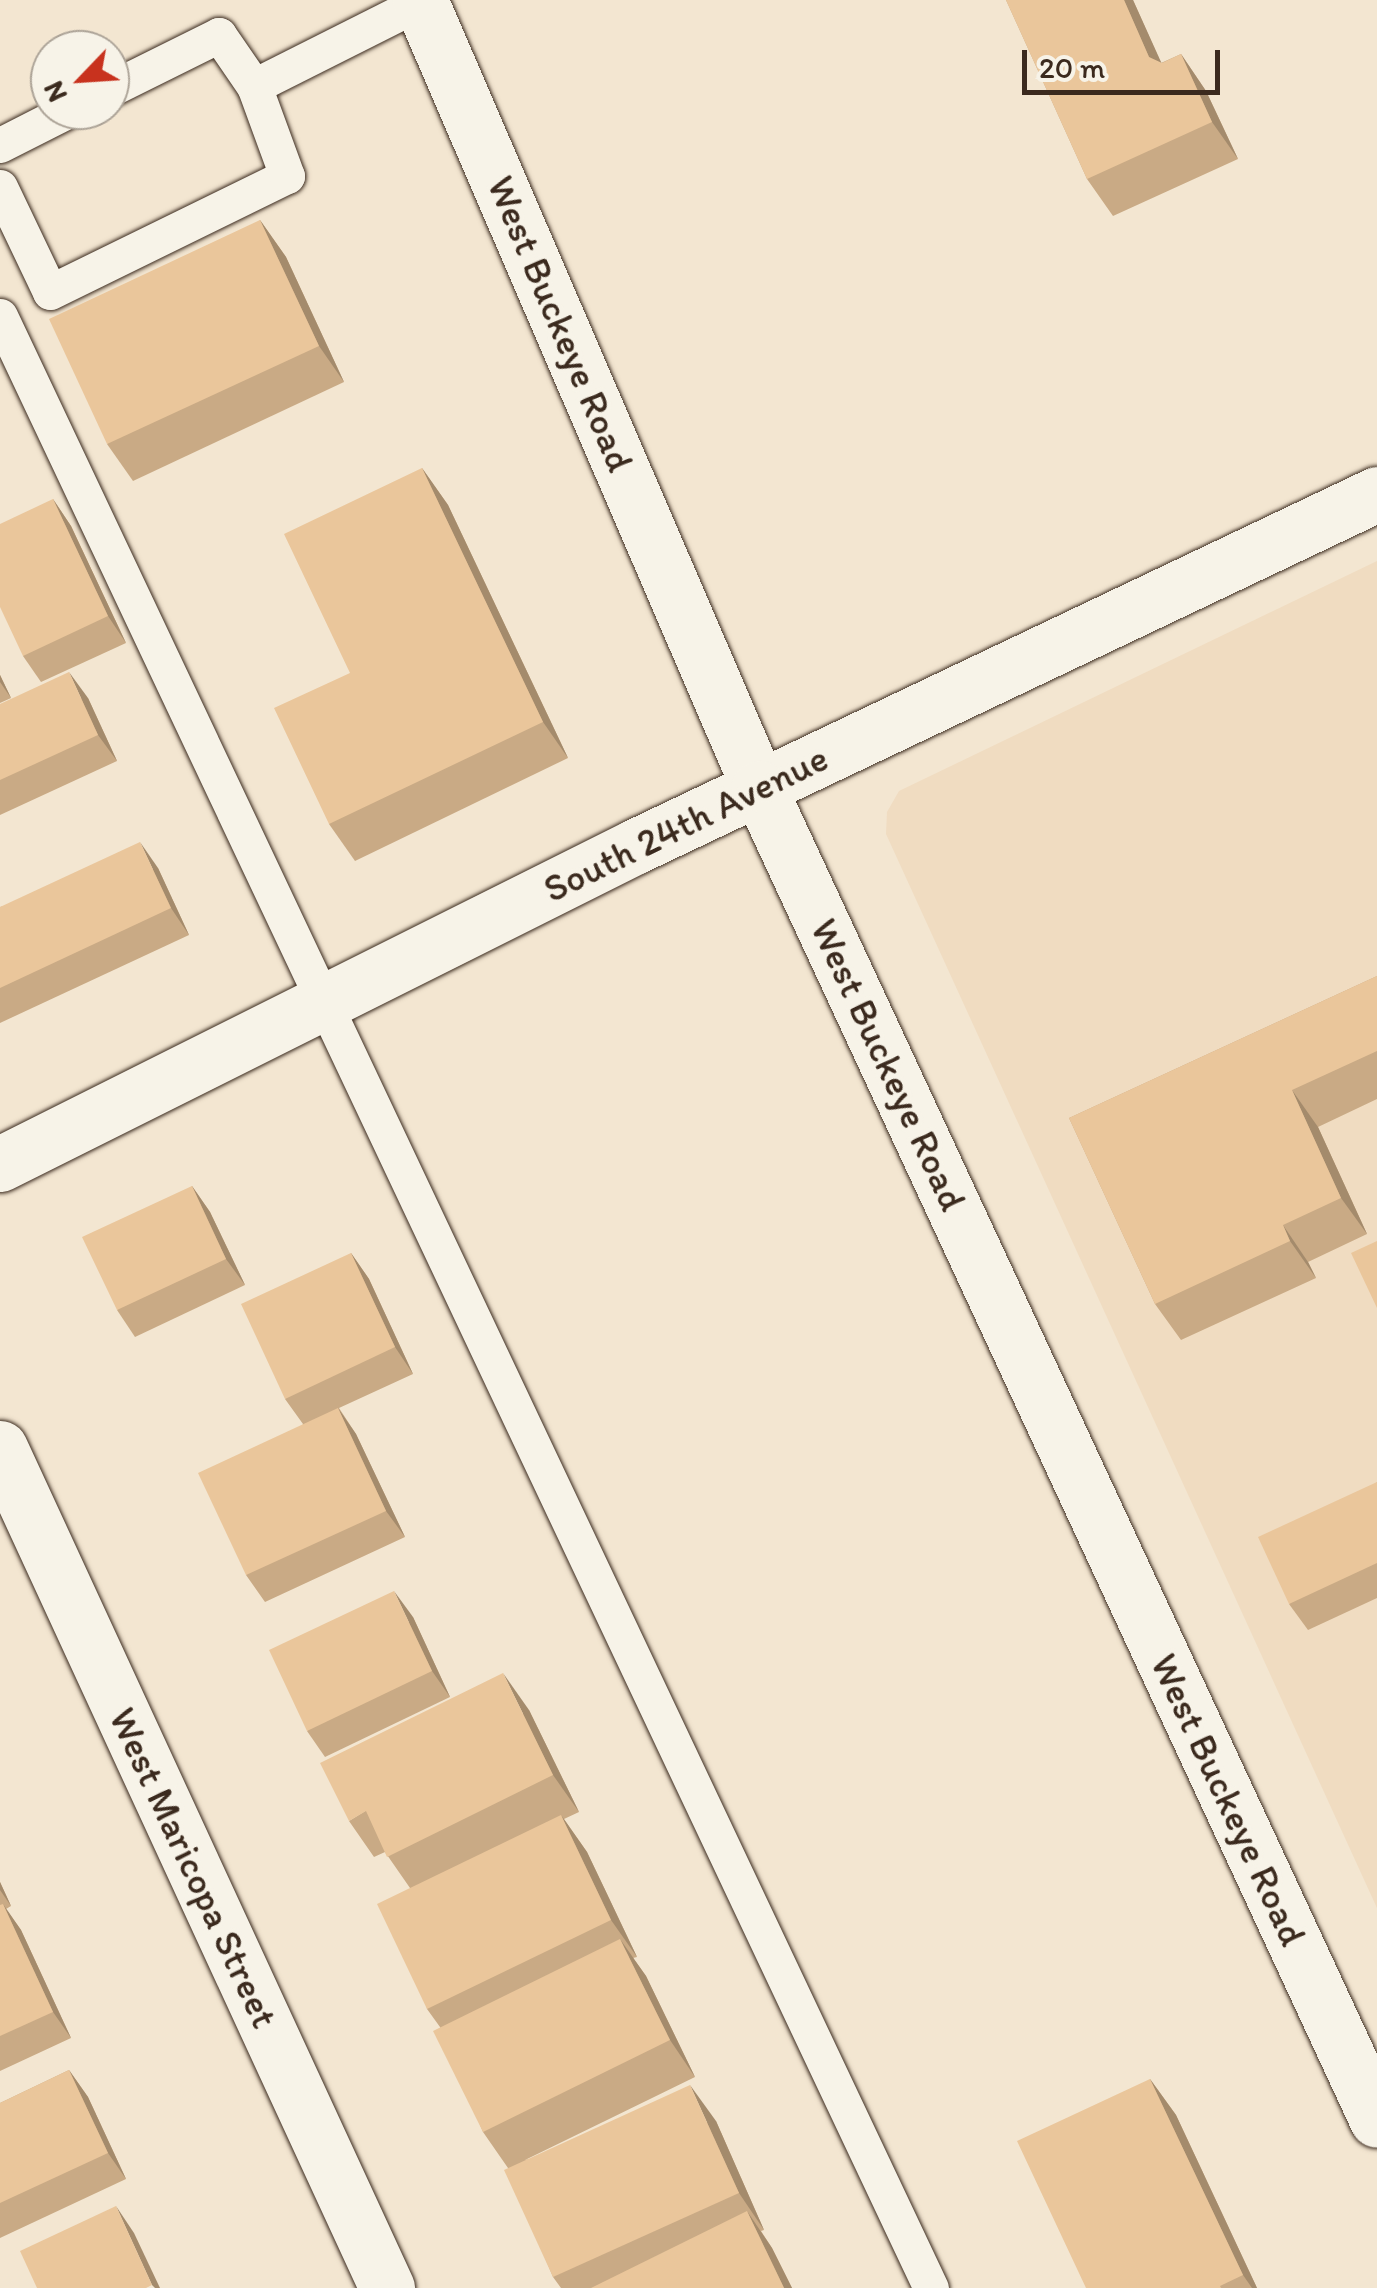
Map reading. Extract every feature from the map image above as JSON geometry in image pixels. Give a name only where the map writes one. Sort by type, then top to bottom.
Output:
[{"type":"street","name":"West Buckeye Road","points":[[420,1],[760,788],[1377,2120]]},
{"type":"street","name":"South 24th Avenue","points":[[0,1164],[760,788],[1377,494]]},
{"type":"street","name":"West Maricopa Street","points":[[0,1448],[387,2288]]},
{"type":"lane","points":[[254,86],[420,1]]},
{"type":"lane","points":[[0,187],[50,292],[287,176],[254,86],[219,34],[130,80]]},
{"type":"lane","points":[[0,145],[30,130]]},
{"type":"lane","points":[[0,316],[931,2288]]},
{"type":"shaded area","points":[[1377,561],[1377,1908],[886,834],[887,812],[899,791]]},
{"type":"building","points":[[1006,0],[1124,0],[1149,57],[1162,63],[1181,54],[1212,122],[1087,179]]},
{"type":"building","points":[[260,220],[319,346],[107,444],[49,319]]},
{"type":"building","points":[[422,468],[543,722],[329,824],[274,708],[350,673],[284,534]]},
{"type":"building","points":[[53,499],[108,616],[23,656],[0,607],[0,524]]},
{"type":"building","points":[[69,672],[98,735],[0,780],[0,704]]},
{"type":"building","points":[[140,842],[171,908],[0,988],[0,907]]},
{"type":"building","points":[[1377,976],[1377,1051],[1292,1090],[1341,1198],[1283,1225],[1290,1241],[1155,1304],[1069,1118]]},
{"type":"building","points":[[192,1186],[226,1259],[117,1310],[82,1237]]},
{"type":"building","points":[[1377,1241],[1377,1308],[1351,1253]]},
{"type":"building","points":[[351,1253],[395,1347],[285,1399],[241,1304]]},
{"type":"building","points":[[338,1408],[386,1511],[246,1575],[198,1473]]},
{"type":"building","points":[[1377,1482],[1377,1563],[1289,1604],[1258,1537]]},
{"type":"building","points":[[394,1591],[432,1671],[307,1731],[269,1650]]},
{"type":"building","points":[[503,1673],[553,1775],[387,1857],[366,1811],[349,1821],[320,1763]]},
{"type":"building","points":[[561,1815],[611,1920],[427,2009],[377,1904]]},
{"type":"building","points":[[3,1904],[53,2012],[0,2036],[0,1905]]},
{"type":"building","points":[[620,1939],[670,2040],[483,2132],[433,2031]]},
{"type":"building","points":[[69,2070],[108,2153],[0,2203],[0,2103]]},
{"type":"building","points":[[1150,2079],[1243,2275],[1221,2288],[1086,2288],[1017,2141]]},
{"type":"building","points":[[690,2085],[739,2193],[553,2277],[504,2170]]},
{"type":"building","points":[[116,2206],[152,2285],[37,2288],[20,2251]]},
{"type":"building","points":[[747,2211],[784,2288],[591,2288]]}]
